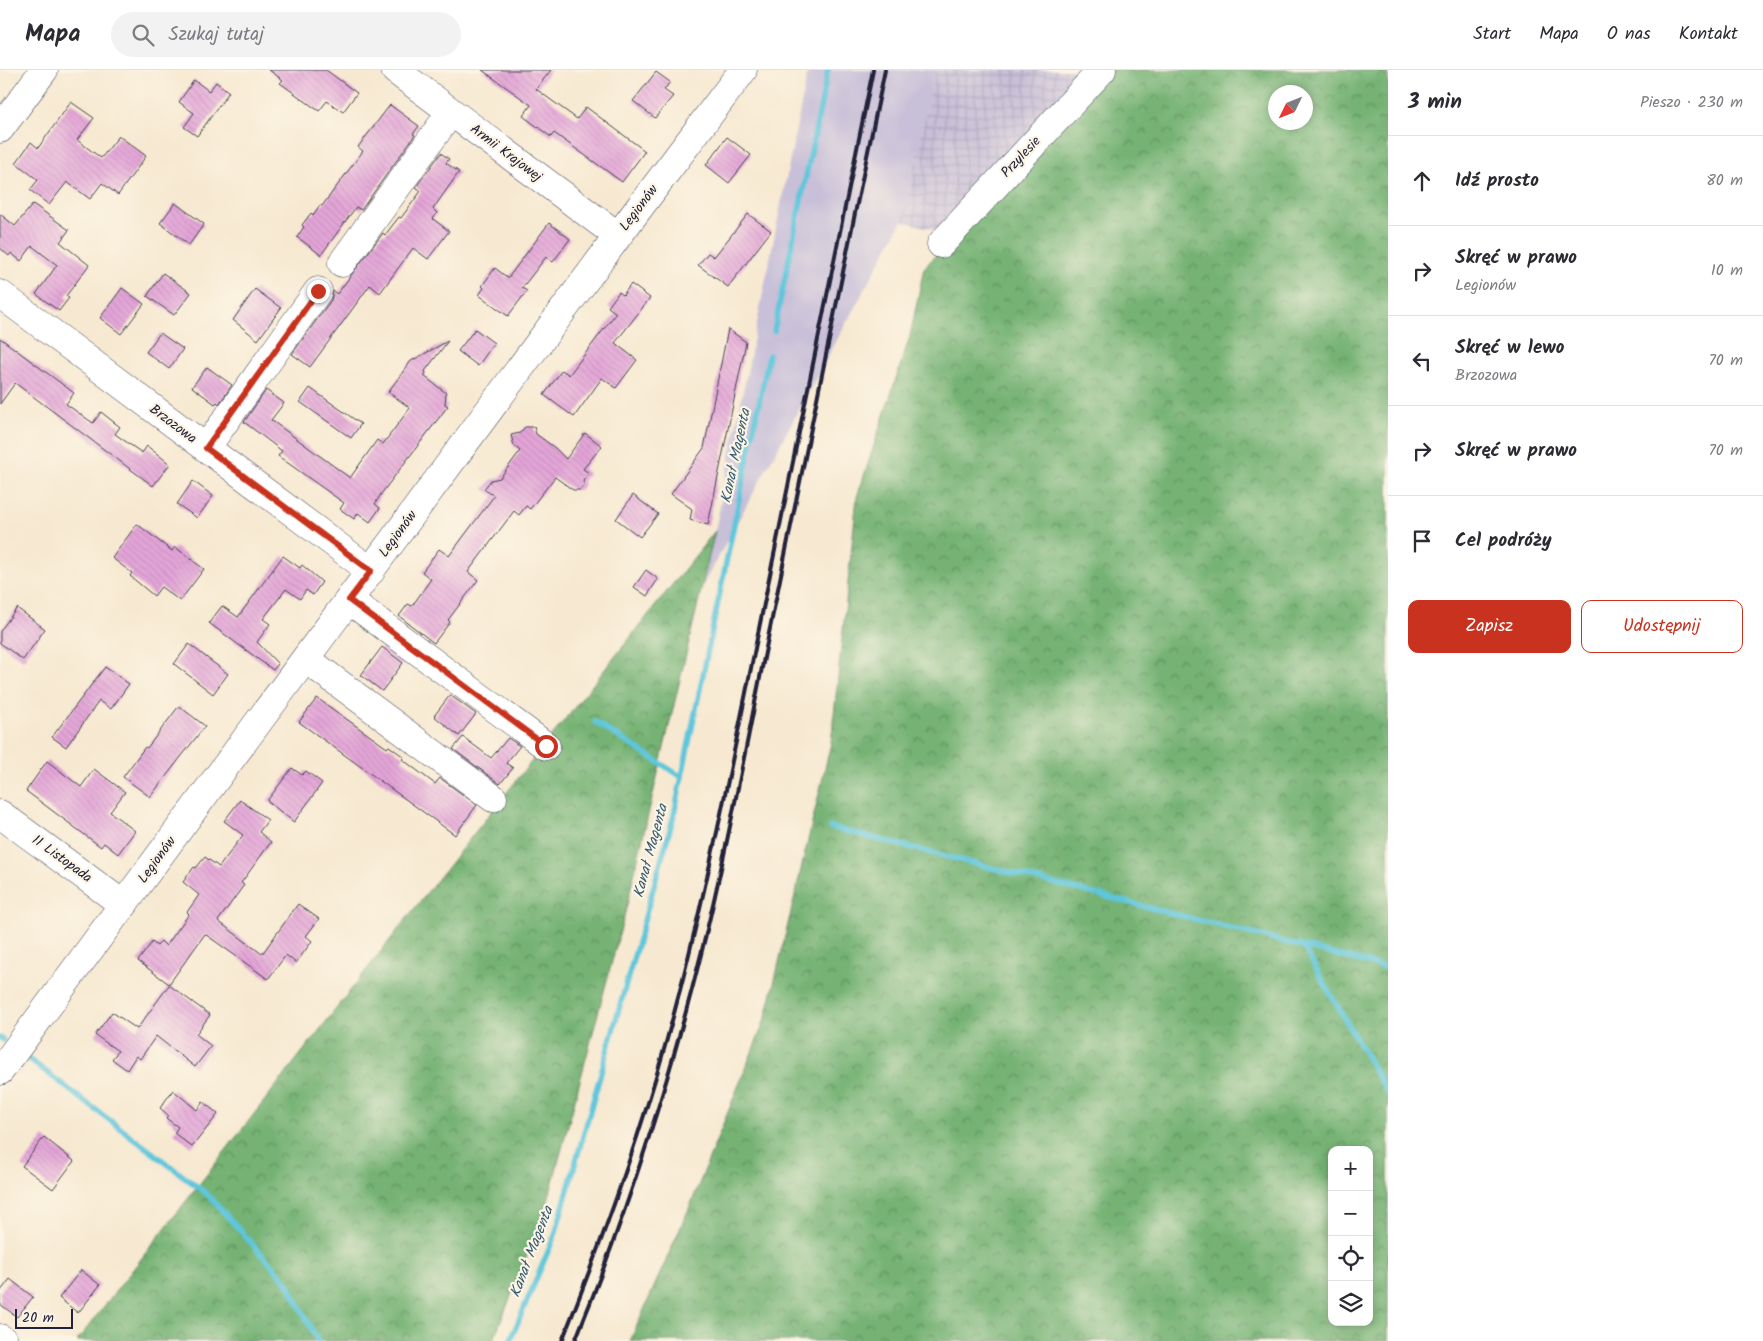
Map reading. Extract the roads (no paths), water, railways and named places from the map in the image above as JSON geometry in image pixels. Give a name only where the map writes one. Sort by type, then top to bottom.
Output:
[{"type":"street","points":[[0,129],[44,70]]},
{"type":"street","name":"Armii Krajowej","points":[[395,70],[618,236]]},
{"type":"street","name":"Legionów","points":[[0,1071],[743,70]]},
{"type":"street","name":"Przylesie","points":[[941,244],[1102,70]]},
{"type":"street","points":[[342,263],[451,112]]},
{"type":"street","points":[[206,448],[318,291]]},
{"type":"street","name":"Brzozowa","points":[[0,294],[371,571]]},
{"type":"street","points":[[349,600],[546,746]]},
{"type":"street","points":[[306,659],[493,798]]},
{"type":"street","name":"11 Listopada","points":[[0,814],[124,905]]},
{"type":"street","points":[[0,1338],[4,1341]]},
{"type":"waterway","name":"Kanał Magenta","points":[[774,331],[828,70]]},
{"type":"waterway","name":"Kanał Magenta","points":[[510,1341],[555,1235],[674,815],[769,355]]},
{"type":"waterway","points":[[595,722],[682,777]]},
{"type":"waterway","points":[[830,827],[1388,968]]},
{"type":"waterway","points":[[1303,946],[1388,1094]]},
{"type":"waterway","points":[[29,1059],[207,1194],[287,1282],[318,1341]]},
{"type":"railway","points":[[562,1341],[611,1214],[654,1085],[678,998],[735,749],[873,70]]},
{"type":"railway","points":[[575,1341],[637,1174],[664,1090],[700,959],[731,822],[885,70]]}]
